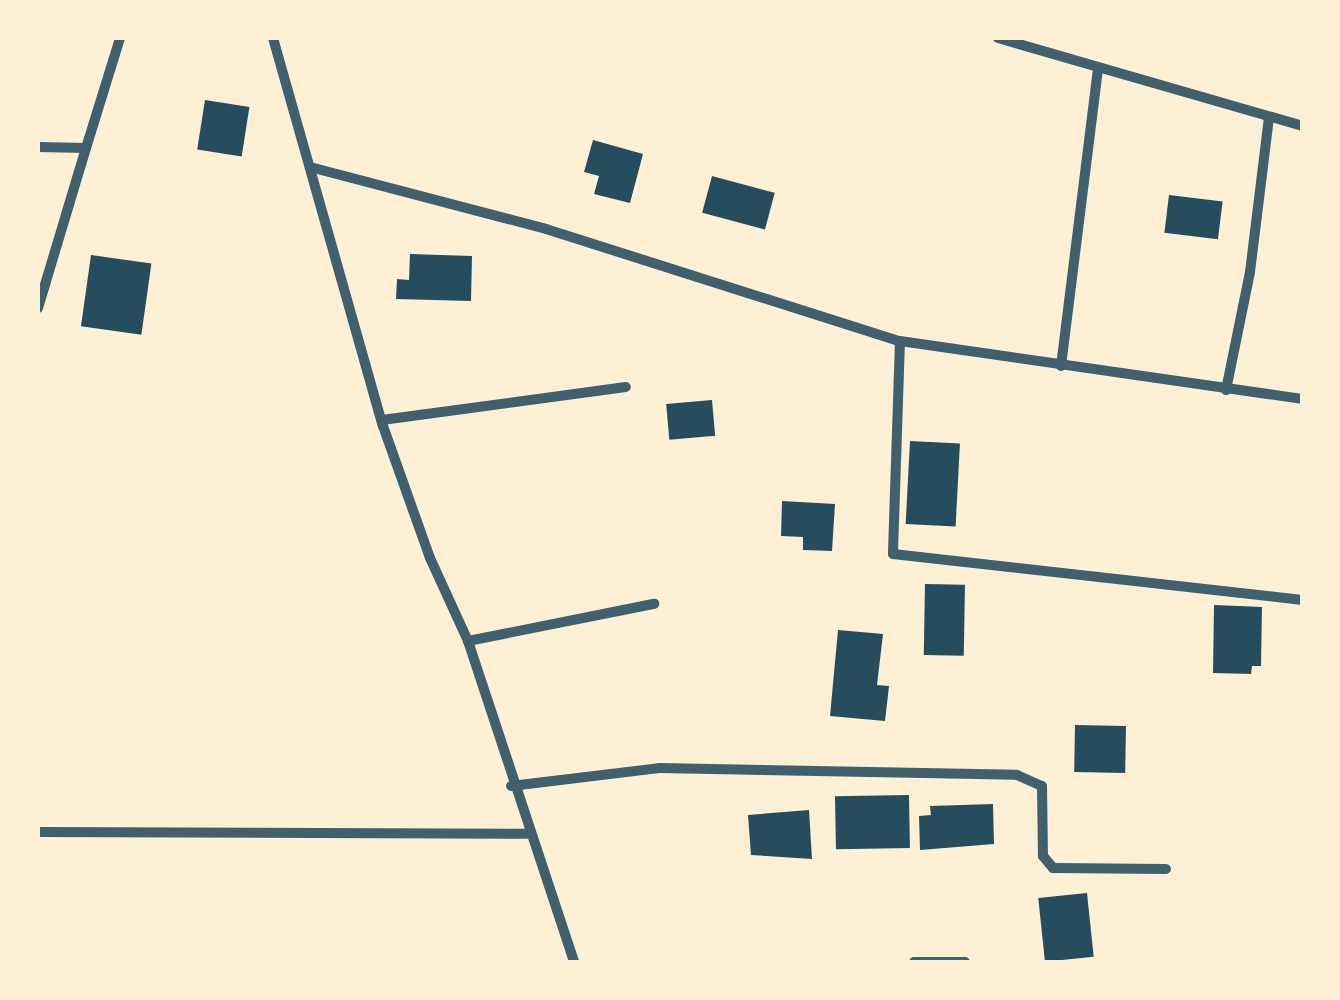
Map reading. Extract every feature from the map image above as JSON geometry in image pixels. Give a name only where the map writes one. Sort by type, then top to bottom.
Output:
[{"type":"street","points":[[38,308],[120,38]]},
{"type":"street","points":[[273,38],[382,420],[430,558],[468,641],[510,786],[574,962]]},
{"type":"street","points":[[998,38],[1302,126]]},
{"type":"street","points":[[1061,366],[1098,69]]},
{"type":"street","points":[[1226,390],[1250,272],[1269,118]]},
{"type":"street","points":[[38,147],[86,148]]},
{"type":"street","points":[[310,167],[546,229],[900,341],[1302,400]]},
{"type":"street","points":[[900,341],[892,554],[1302,600]]},
{"type":"street","points":[[382,420],[626,387]]},
{"type":"street","points":[[468,641],[654,604]]},
{"type":"street","points":[[510,786],[658,768],[1017,775],[1042,786],[1043,856],[1053,868],[1166,869]]},
{"type":"street","points":[[38,832],[527,834]]},
{"type":"street","points":[[914,962],[965,962]]},
{"type":"building","points":[[205,100],[249,107],[242,156],[197,149]]},
{"type":"building","points":[[593,140],[643,154],[630,203],[594,194],[599,176],[584,172]]},
{"type":"building","points":[[712,176],[775,193],[765,230],[702,213]]},
{"type":"building","points":[[1169,195],[1223,202],[1218,239],[1164,233]]},
{"type":"building","points":[[410,254],[472,256],[471,301],[396,299],[397,279],[409,280]]},
{"type":"building","points":[[91,255],[151,263],[141,335],[81,326]]},
{"type":"building","points":[[712,400],[715,436],[669,440],[666,404]]},
{"type":"building","points":[[910,441],[960,444],[956,527],[906,524]]},
{"type":"building","points":[[782,501],[835,504],[832,551],[803,550],[803,537],[781,536]]},
{"type":"building","points":[[925,584],[965,585],[964,656],[924,655]]},
{"type":"building","points":[[1214,605],[1262,607],[1261,666],[1252,666],[1251,674],[1213,673]]},
{"type":"building","points":[[838,630],[883,634],[877,685],[889,686],[885,721],[830,716]]},
{"type":"building","points":[[1075,725],[1126,726],[1125,773],[1074,772]]},
{"type":"building","points":[[909,795],[910,848],[836,849],[835,796]]},
{"type":"building","points":[[993,804],[994,844],[920,850],[919,816],[931,815],[930,806]]},
{"type":"building","points":[[809,810],[812,859],[751,855],[748,815]]},
{"type":"building","points":[[1087,893],[1094,957],[1045,962],[1038,898]]}]
